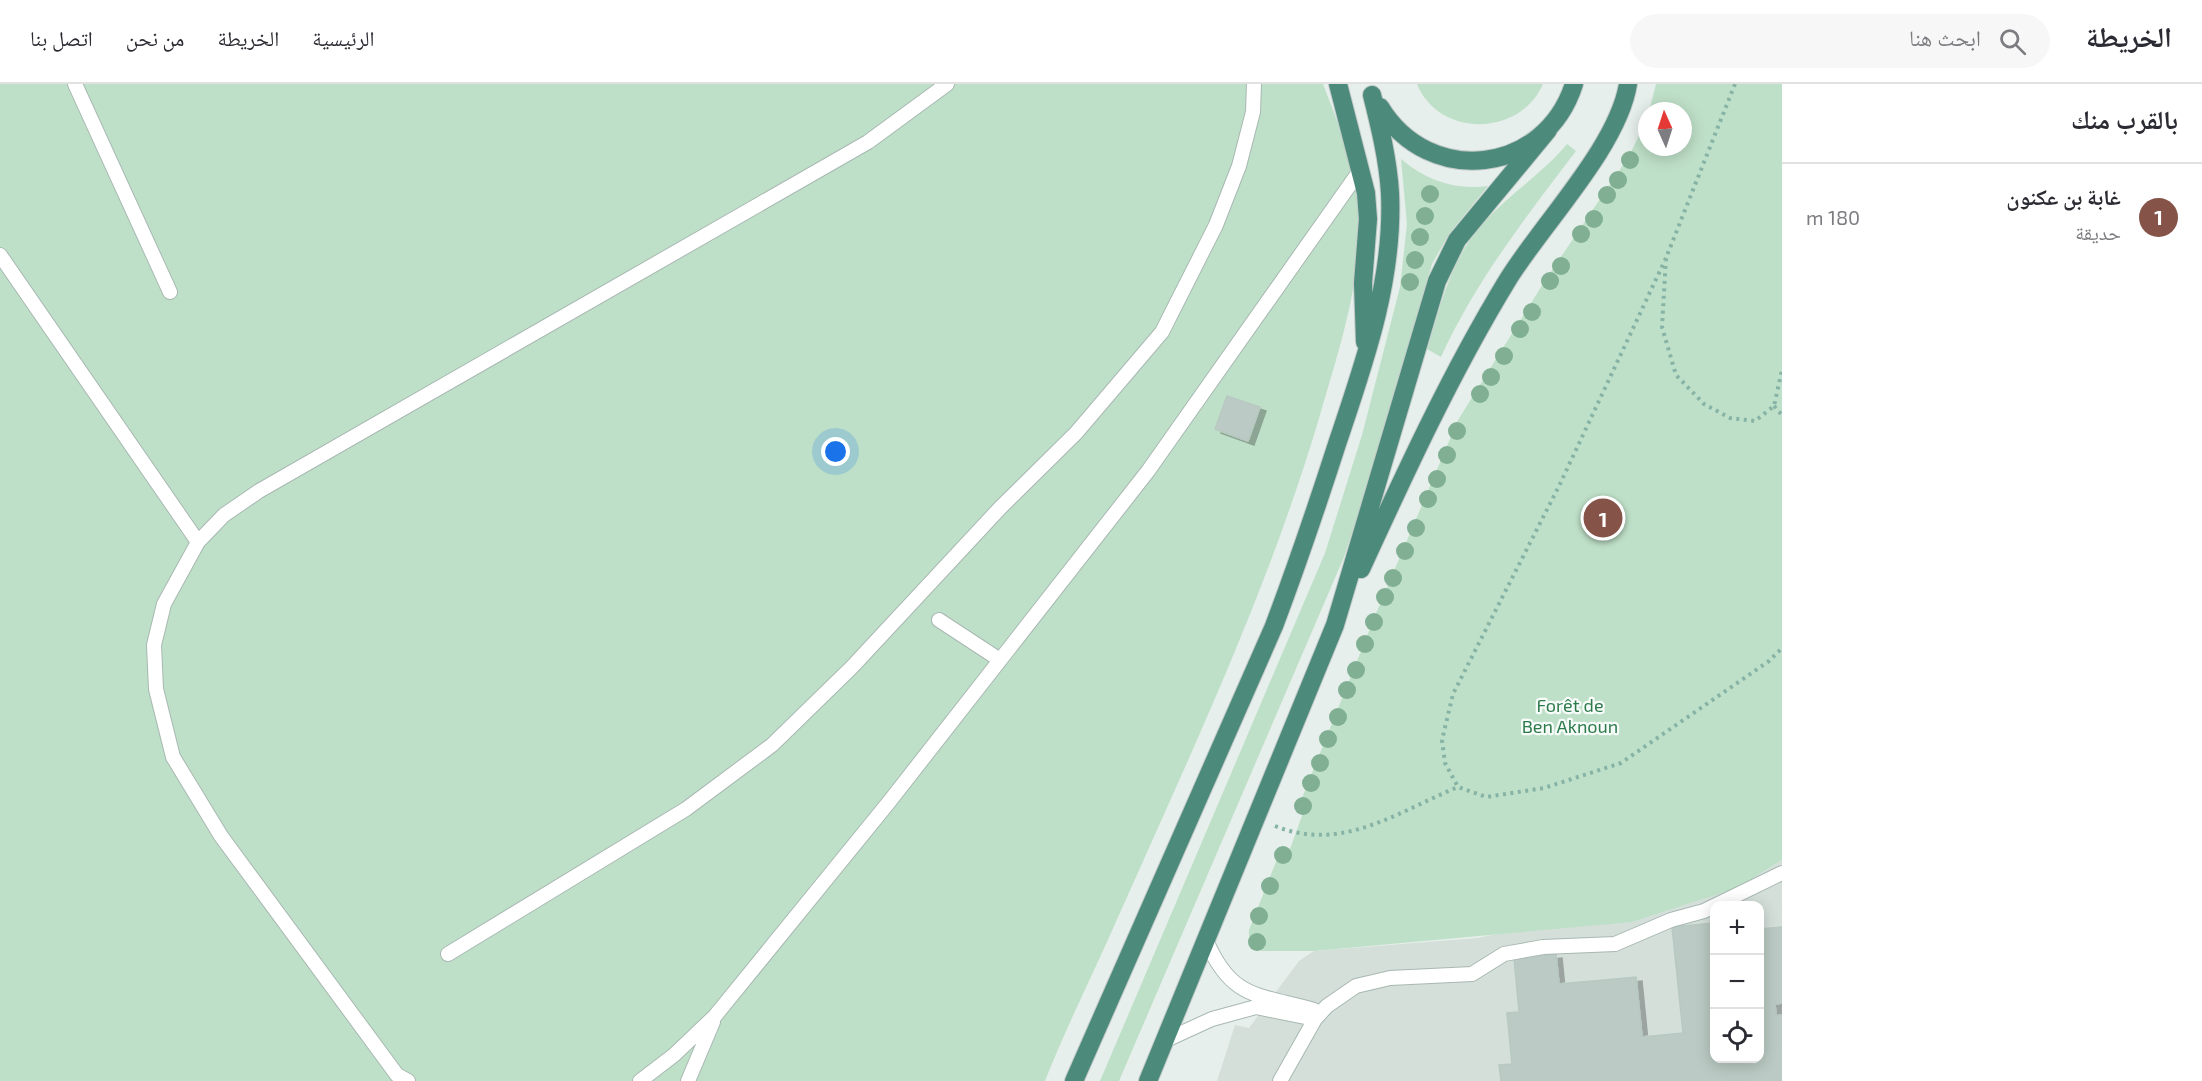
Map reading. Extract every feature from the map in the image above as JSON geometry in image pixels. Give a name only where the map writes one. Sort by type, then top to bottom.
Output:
[{"type":"highway","points":[[1338,84],[1361,169],[1368,219],[1363,283],[1366,357]]},
{"type":"highway","points":[[1335,625],[1437,281],[1457,240],[1548,130],[1568,102],[1574,84]]},
{"type":"highway","points":[[1148,1081],[1335,625],[1460,363],[1509,278],[1576,184],[1614,125],[1628,84]]},
{"type":"highway","points":[[1371,89],[1390,125],[1417,147],[1450,160],[1486,161],[1520,151],[1548,130]]},
{"type":"highway","points":[[1074,1081],[1274,626],[1299,560],[1366,357],[1383,288],[1389,239],[1390,195],[1388,167],[1371,89]]},
{"type":"lane","points":[[75,84],[170,292]]},
{"type":"lane","points":[[408,1081],[397,1075],[221,836],[173,757],[156,689],[154,645],[164,604],[198,542],[225,515],[259,491],[868,142],[946,84]]},
{"type":"lane","points":[[448,954],[686,809],[772,745],[852,667],[1000,508],[1076,433],[1162,332],[1216,225],[1239,166],[1253,112],[1254,84]]},
{"type":"lane","points":[[640,1081],[674,1055],[715,1016],[1000,660],[1148,471],[1361,169]]},
{"type":"lane","points":[[0,255],[198,542]]},
{"type":"lane","points":[[939,620],[1000,660]]},
{"type":"lane","points":[[1280,1081],[1318,1016],[1341,995],[1372,981],[1472,974],[1504,954],[1544,947],[1615,944],[1671,920],[1704,911],[1782,873]]},
{"type":"lane","points":[[1206,940],[1217,967],[1239,988],[1318,1016]]},
{"type":"lane","points":[[1164,1041],[1212,1019],[1246,1008],[1265,1008],[1318,1016]]},
{"type":"lane","points":[[688,1081],[715,1016]]},
{"type":"path","points":[[1735,84],[1666,258],[1560,484],[1453,694],[1442,740],[1445,764],[1458,787],[1486,797],[1544,788],[1621,763],[1769,661],[1782,648]]},
{"type":"path","points":[[1666,258],[1662,327],[1676,375],[1704,404],[1730,418],[1755,421],[1774,406],[1782,370]]},
{"type":"path","points":[[1774,406],[1782,415]]},
{"type":"path","points":[[1255,819],[1295,834],[1341,833],[1368,828],[1458,787]]},
{"type":"shaded area","points":[[1782,860],[1782,1081],[1217,1081],[1235,1025],[1249,1028],[1299,961],[1314,951],[1477,938],[1739,887]]},
{"type":"green space","points":[[0,84],[1323,84],[1351,163],[1359,212],[1357,264],[1348,315],[1335,366],[1300,479],[1228,668],[1045,1081],[0,1081]]},
{"type":"green space","points":[[1417,84],[1543,84],[1532,101],[1517,114],[1499,122],[1480,124],[1460,122],[1443,114],[1428,102]]},
{"type":"green space","name":"Forêt de Ben Aknoun","points":[[1656,84],[1782,84],[1782,860],[1739,887],[1632,922],[1314,951],[1262,951],[1253,946],[1249,938],[1249,930],[1281,849],[1290,849],[1303,813],[1298,808],[1377,611],[1458,420],[1546,279],[1629,156],[1638,138],[1638,156],[1692,156],[1692,102],[1651,102]]},
{"type":"green space","points":[[1567,144],[1576,151],[1485,276],[1441,357],[1427,349],[1449,281],[1456,264],[1474,234],[1496,210]]},
{"type":"green space","points":[[1401,159],[1421,173],[1442,182],[1464,187],[1488,186],[1449,234],[1432,264],[1364,497],[1344,557],[1119,1081],[1100,1081],[1325,553],[1362,435],[1400,287],[1407,224]]},
{"type":"building","points":[[1227,396],[1260,407],[1248,441],[1215,429]]},
{"type":"building","points":[[1710,923],[1710,1063],[1764,1063],[1764,929],[1782,927],[1782,1003],[1775,1004],[1776,1016],[1782,1015],[1782,1081],[1501,1081],[1499,1065],[1512,1064],[1507,1013],[1519,1012],[1514,958],[1556,954],[1559,984],[1636,977],[1642,1037],[1683,1033],[1672,927]]},
{"type":"place","name":"غابة بن عكنون","points":[[1603,518]]}]
